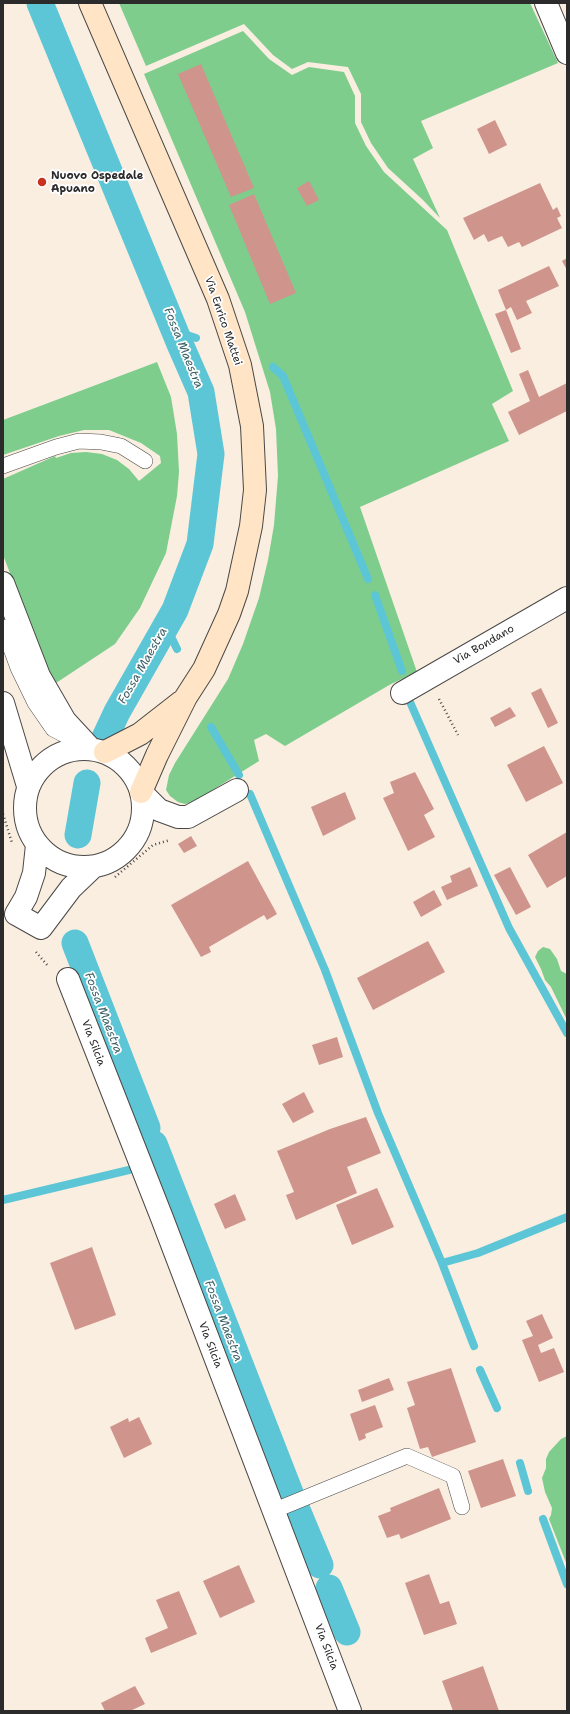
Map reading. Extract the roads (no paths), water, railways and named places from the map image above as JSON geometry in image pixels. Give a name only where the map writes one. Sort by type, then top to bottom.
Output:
[{"type":"street","name":"Via Enrico Mattei","points":[[90,3],[218,300],[238,358],[252,426],[255,490],[251,526],[237,591],[229,614],[204,669],[186,697]]},
{"type":"street","points":[[546,3],[567,53]]},
{"type":"street","points":[[3,583],[39,676],[65,721],[97,750],[121,761],[134,775],[141,792],[143,814],[141,825],[134,840],[118,856],[109,862],[93,866],[78,867],[62,863],[49,856],[37,845],[29,832],[25,817],[24,801],[28,786],[35,773],[46,761],[59,753],[74,749],[97,750],[140,734],[186,697]]},
{"type":"street","name":"Via Bondano","points":[[402,692],[567,598]]},
{"type":"street","points":[[141,792],[157,755],[186,697]]},
{"type":"street","points":[[3,704],[28,786]]},
{"type":"street","points":[[141,792],[159,810],[178,817],[188,817],[237,790]]},
{"type":"street","points":[[37,845],[34,873],[26,897],[9,915],[41,928],[71,888],[93,866]]},
{"type":"street","name":"Via Silcia","points":[[68,979],[277,1510],[350,1711]]},
{"type":"lane","points":[[3,466],[56,447],[80,442],[101,442],[121,446],[145,461]]},
{"type":"lane","points":[[3,627],[18,668],[35,703],[53,729],[97,750]]},
{"type":"lane","points":[[277,1510],[407,1456],[453,1476],[462,1507]]},
{"type":"waterway","name":"Fossa Maestra","points":[[40,3],[201,392],[211,454],[200,544],[175,610],[117,712],[103,742]]},
{"type":"waterway","points":[[175,331],[196,338]]},
{"type":"waterway","points":[[273,367],[283,376],[368,579]]},
{"type":"waterway","points":[[375,595],[402,671]]},
{"type":"waterway","points":[[166,626],[177,649]]},
{"type":"waterway","points":[[410,702],[509,928],[567,1033]]},
{"type":"waterway","points":[[211,727],[239,775]]},
{"type":"waterway","name":"Fossa Maestra","points":[[78,835],[87,783]]},
{"type":"waterway","points":[[250,794],[325,970],[378,1113],[442,1263],[474,1346]]},
{"type":"waterway","name":"Fossa Maestra","points":[[75,943],[147,1128]]},
{"type":"waterway","name":"Fossa Maestra","points":[[154,1144],[292,1498]]},
{"type":"waterway","points":[[3,1200],[129,1170]]},
{"type":"waterway","points":[[442,1263],[478,1253],[567,1217]]},
{"type":"waterway","points":[[480,1370],[497,1408]]},
{"type":"waterway","points":[[520,1463],[528,1491]]},
{"type":"waterway","name":"Fossa Maestra","points":[[297,1510],[320,1565]]},
{"type":"waterway","points":[[543,1519],[567,1584]]},
{"type":"waterway","name":"Fossa Maestra","points":[[329,1588],[347,1632]]},
{"type":"place","name":"Nuovo Ospedale Apuano","points":[[42,182]]}]
